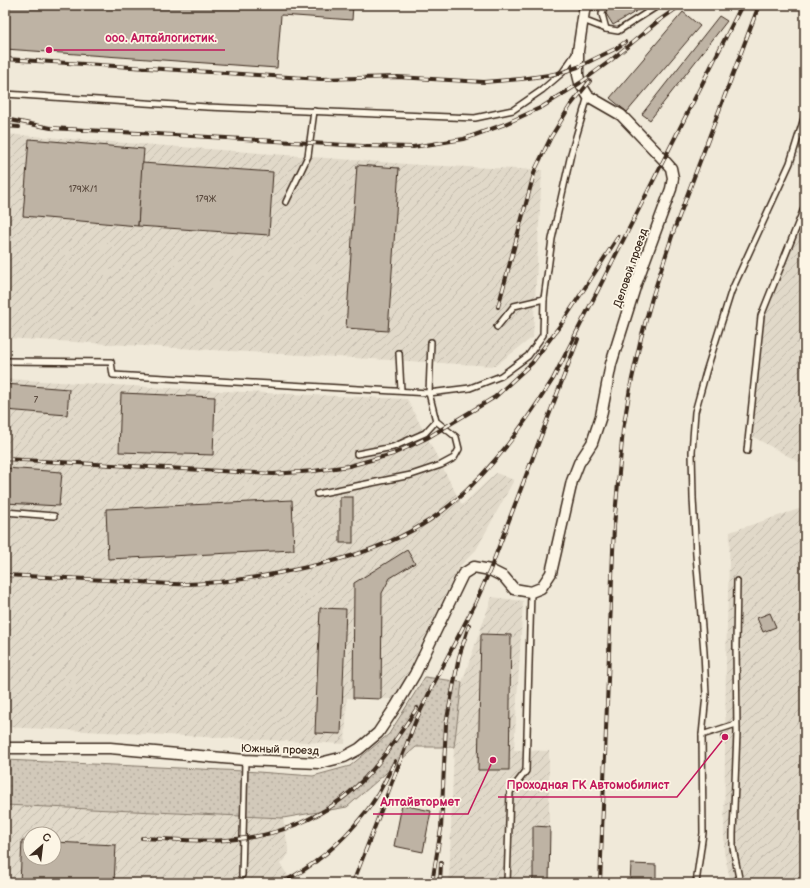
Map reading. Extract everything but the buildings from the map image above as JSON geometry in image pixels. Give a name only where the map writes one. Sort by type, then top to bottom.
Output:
[{"type":"street","points":[[585,6],[578,51],[578,75],[580,83],[588,96]]},
{"type":"street","name":"Деловой проезд","points":[[531,592],[541,588],[551,573],[572,481],[579,463],[592,443],[601,416],[611,364],[636,284],[674,178],[671,168],[664,159],[621,115],[588,96]]},
{"type":"street","name":"Южный проезд","points":[[5,748],[110,748],[244,760],[320,763],[344,758],[359,749],[378,733],[396,706],[415,674],[463,574],[474,567],[490,570],[504,577],[514,588],[531,592]]},
{"type":"lane","points":[[583,20],[618,31],[659,5]]},
{"type":"lane","points":[[585,6],[606,6],[602,14],[606,28]]},
{"type":"lane","points":[[5,94],[207,107],[475,118],[513,110],[547,86],[563,72],[578,51]]},
{"type":"lane","points":[[5,361],[111,362],[112,375],[429,393],[470,388],[501,376],[528,356],[543,336],[544,299],[552,239],[571,154],[588,96]]},
{"type":"lane","points":[[286,202],[308,156],[314,111]]},
{"type":"lane","points":[[696,883],[703,833],[702,735],[706,695],[693,498],[692,452],[695,412],[706,372],[732,292],[790,163],[805,115]]},
{"type":"lane","points":[[747,452],[761,316],[805,206]]},
{"type":"lane","points":[[497,327],[514,306],[544,299]]},
{"type":"lane","points":[[317,494],[410,475],[441,465],[454,458],[459,449],[456,437],[436,421],[429,393],[432,342]]},
{"type":"lane","points":[[399,353],[401,392]]},
{"type":"lane","points":[[357,454],[393,447],[425,434],[436,421]]},
{"type":"lane","points":[[5,512],[54,516]]},
{"type":"lane","points":[[737,581],[737,732],[733,848],[740,883]]},
{"type":"lane","points":[[506,883],[510,792],[526,771],[531,592]]},
{"type":"lane","points":[[702,735],[736,724]]},
{"type":"lane","points":[[242,875],[244,760]]},
{"type":"shaded area","points":[[5,134],[420,165],[542,170],[533,337],[495,366],[5,338]]},
{"type":"shaded area","points":[[805,218],[805,461],[799,462],[748,434],[752,364],[769,297]]},
{"type":"shaded area","points":[[5,379],[222,391],[407,399],[462,505],[496,473],[514,480],[476,550],[458,568],[395,699],[347,698],[345,744],[5,727]]},
{"type":"shaded area","points":[[805,507],[805,883],[731,883],[724,852],[726,657],[730,532]]},
{"type":"shaded area","points":[[492,597],[523,601],[514,750],[549,751],[549,883],[449,883],[454,747],[462,682]]},
{"type":"shaded area","points":[[425,677],[462,682],[454,747],[416,747],[347,807],[283,818],[5,805],[5,760],[244,771],[313,776],[350,766],[389,734]]},
{"type":"shaded area","points":[[5,805],[283,818],[289,854],[280,864],[293,883],[5,883]]},
{"type":"railway","points":[[5,119],[51,128],[363,146],[413,147],[464,139],[505,124],[542,107],[580,83],[610,61],[657,22],[681,5]]},
{"type":"railway","points":[[5,575],[164,584],[229,581],[257,577],[316,565],[366,551],[398,538],[430,520],[449,506],[483,474],[513,438],[553,379],[742,5]]},
{"type":"railway","points":[[600,883],[614,526],[623,430],[630,388],[652,298],[674,230],[759,5]]},
{"type":"railway","points":[[5,59],[321,79],[397,77],[484,82],[521,79],[563,72],[578,67],[617,48],[625,42]]},
{"type":"railway","points":[[498,307],[535,170],[551,137],[570,106],[590,81]]},
{"type":"railway","points":[[5,126],[19,127]]},
{"type":"railway","points":[[5,459],[273,474],[314,471],[349,466],[393,454],[427,438],[495,397],[532,363],[562,323],[618,237]]},
{"type":"railway","points":[[353,883],[416,720],[475,604],[490,570],[578,339]]},
{"type":"railway","points":[[432,883],[441,829],[446,724],[459,657],[469,625]]},
{"type":"railway","points":[[142,838],[195,841],[227,840],[265,835],[301,823],[334,805],[363,780],[385,755],[417,708]]},
{"type":"railway","points":[[281,883],[316,862],[337,844],[373,802],[395,761]]},
{"type":"railway","points":[[440,883],[441,863]]},
{"type":"place","name":"ооо. Алтайлогистик.","points":[[49,50]]},
{"type":"place","name":"Проходная ГК Автомобилист","points":[[725,737]]},
{"type":"place","name":"Алтайвтормет","points":[[493,760]]}]
